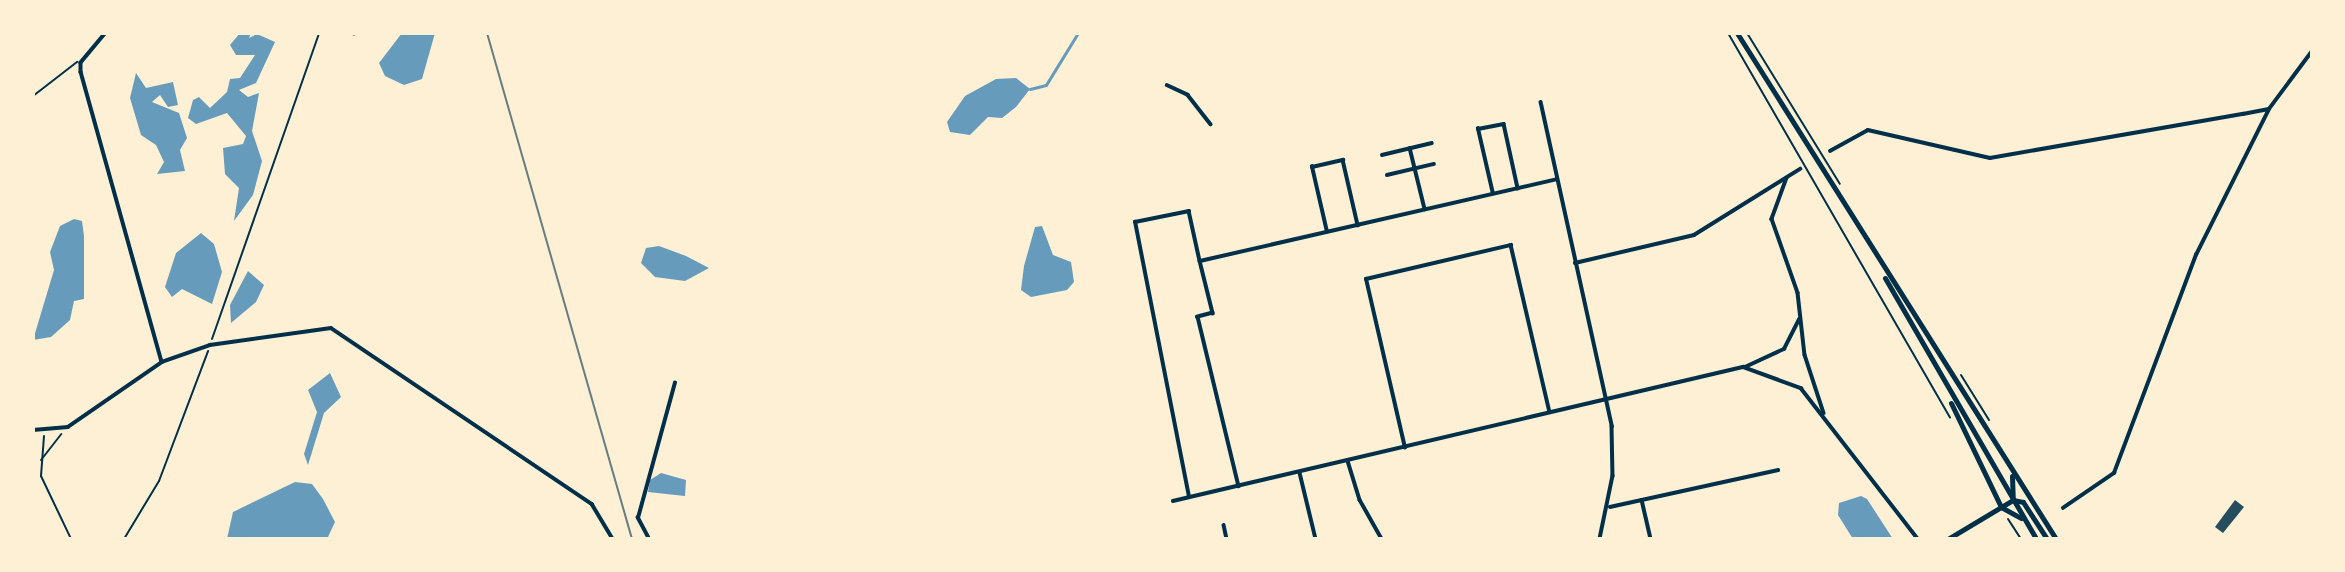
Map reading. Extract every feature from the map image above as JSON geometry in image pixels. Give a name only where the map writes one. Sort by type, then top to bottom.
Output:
[{"type":"main road","points":[[1737,33],[1880,266],[2056,539]]},
{"type":"main road","points":[[1880,266],[1941,381],[2001,507],[2031,530]]},
{"type":"main road","points":[[1941,381],[2036,539]]},
{"type":"main road","points":[[2007,464],[2013,500]]},
{"type":"main road","points":[[2013,500],[2023,502],[2047,539]]},
{"type":"street","points":[[106,33],[81,63],[162,362]]},
{"type":"street","points":[[2063,509],[2114,473],[2196,255],[2269,109],[2312,51]]},
{"type":"street","points":[[1167,85],[1188,95],[1211,124]]},
{"type":"street","points":[[1541,102],[1607,399],[1614,451],[1610,508],[1600,539]]},
{"type":"street","points":[[1830,151],[1878,130],[1990,158],[2269,109]]},
{"type":"street","points":[[1493,194],[1478,129],[1504,124],[1518,188]]},
{"type":"street","points":[[1382,155],[1432,143]]},
{"type":"street","points":[[1410,148],[1424,209]]},
{"type":"street","points":[[1327,232],[1312,167],[1343,160],[1358,225]]},
{"type":"street","points":[[1387,175],[1434,164]]},
{"type":"street","points":[[1575,263],[1694,235],[1800,169]]},
{"type":"street","points":[[1787,178],[1772,219],[1801,316],[1805,355],[1825,418]]},
{"type":"street","points":[[1200,261],[1556,179]]},
{"type":"street","points":[[1189,498],[1135,222],[1189,211],[1213,313],[1198,317],[1239,486]]},
{"type":"street","points":[[1405,448],[1366,279],[1511,246],[1550,412]]},
{"type":"street","points":[[1173,501],[1743,367],[1784,349],[1801,316]]},
{"type":"street","points":[[33,430],[68,427],[162,362],[210,345],[312,327],[339,331],[593,504],[613,539]]},
{"type":"street","points":[[1743,367],[1788,380],[1825,418],[1918,539]]},
{"type":"street","points":[[649,539],[638,518],[675,383]]},
{"type":"street","points":[[1348,461],[1360,500],[1381,539]]},
{"type":"street","points":[[1610,508],[1778,470]]},
{"type":"street","points":[[1300,472],[1316,539]]},
{"type":"street","points":[[1642,500],[1651,539]]},
{"type":"street","points":[[1948,539],[2013,500]]},
{"type":"street","points":[[1224,524],[1227,539]]},
{"type":"path","points":[[124,539],[175,444],[319,33]]},
{"type":"path","points":[[1728,33],[1825,192],[1952,420]]},
{"type":"path","points":[[33,96],[81,63]]},
{"type":"path","points":[[33,469],[68,427]]},
{"type":"path","points":[[43,431],[38,463],[72,539]]},
{"type":"path","points":[[2012,524],[2021,539]]},
{"type":"water","points":[[240,33],[251,33],[249,38],[257,34],[275,42],[256,83],[239,90],[248,97],[259,93],[252,131],[262,161],[253,195],[234,221],[239,188],[225,174],[223,148],[243,144],[246,136],[227,113],[196,124],[188,118],[193,100],[199,97],[210,108],[227,92],[230,79],[240,78],[255,55],[236,55],[230,45]]},
{"type":"water","points":[[402,33],[435,33],[422,79],[404,85],[385,76],[379,63]]},
{"type":"water","points":[[136,73],[146,88],[173,82],[178,105],[168,107],[160,95],[152,102],[179,113],[187,138],[180,150],[185,171],[157,174],[164,162],[156,145],[141,135],[130,98]]},
{"type":"water","points":[[1016,78],[1030,89],[1016,107],[1002,118],[988,117],[970,135],[950,132],[947,122],[965,96],[996,79]]},
{"type":"water","points":[[74,219],[82,221],[84,236],[84,299],[74,301],[70,320],[51,337],[33,340],[54,270],[50,252],[60,226]]},
{"type":"water","points":[[1042,226],[1053,255],[1071,262],[1074,282],[1067,290],[1031,297],[1021,290],[1024,266],[1035,227]]},
{"type":"water","points":[[201,233],[214,244],[222,272],[212,304],[182,289],[172,297],[165,287],[176,253]]},
{"type":"water","points":[[659,246],[709,268],[685,281],[655,277],[641,263],[646,248]]},
{"type":"water","points":[[248,271],[264,285],[256,302],[231,323],[230,305]]},
{"type":"water","points":[[330,373],[341,397],[324,413],[308,465],[304,454],[317,412],[308,390]]},
{"type":"water","points":[[661,473],[686,480],[685,496],[648,492],[650,480]]},
{"type":"water","points":[[295,482],[312,484],[323,499],[335,522],[327,539],[227,539],[233,512]]},
{"type":"water","points":[[1861,496],[1867,499],[1893,539],[1853,539],[1838,515],[1839,503]]},
{"type":"building","points":[[2235,500],[2244,507],[2223,533],[2215,527]]},
{"type":"waterway","points":[[1030,89],[1046,85],[1078,33]]},
{"type":"tram line","points":[[487,33],[632,539]]}]
